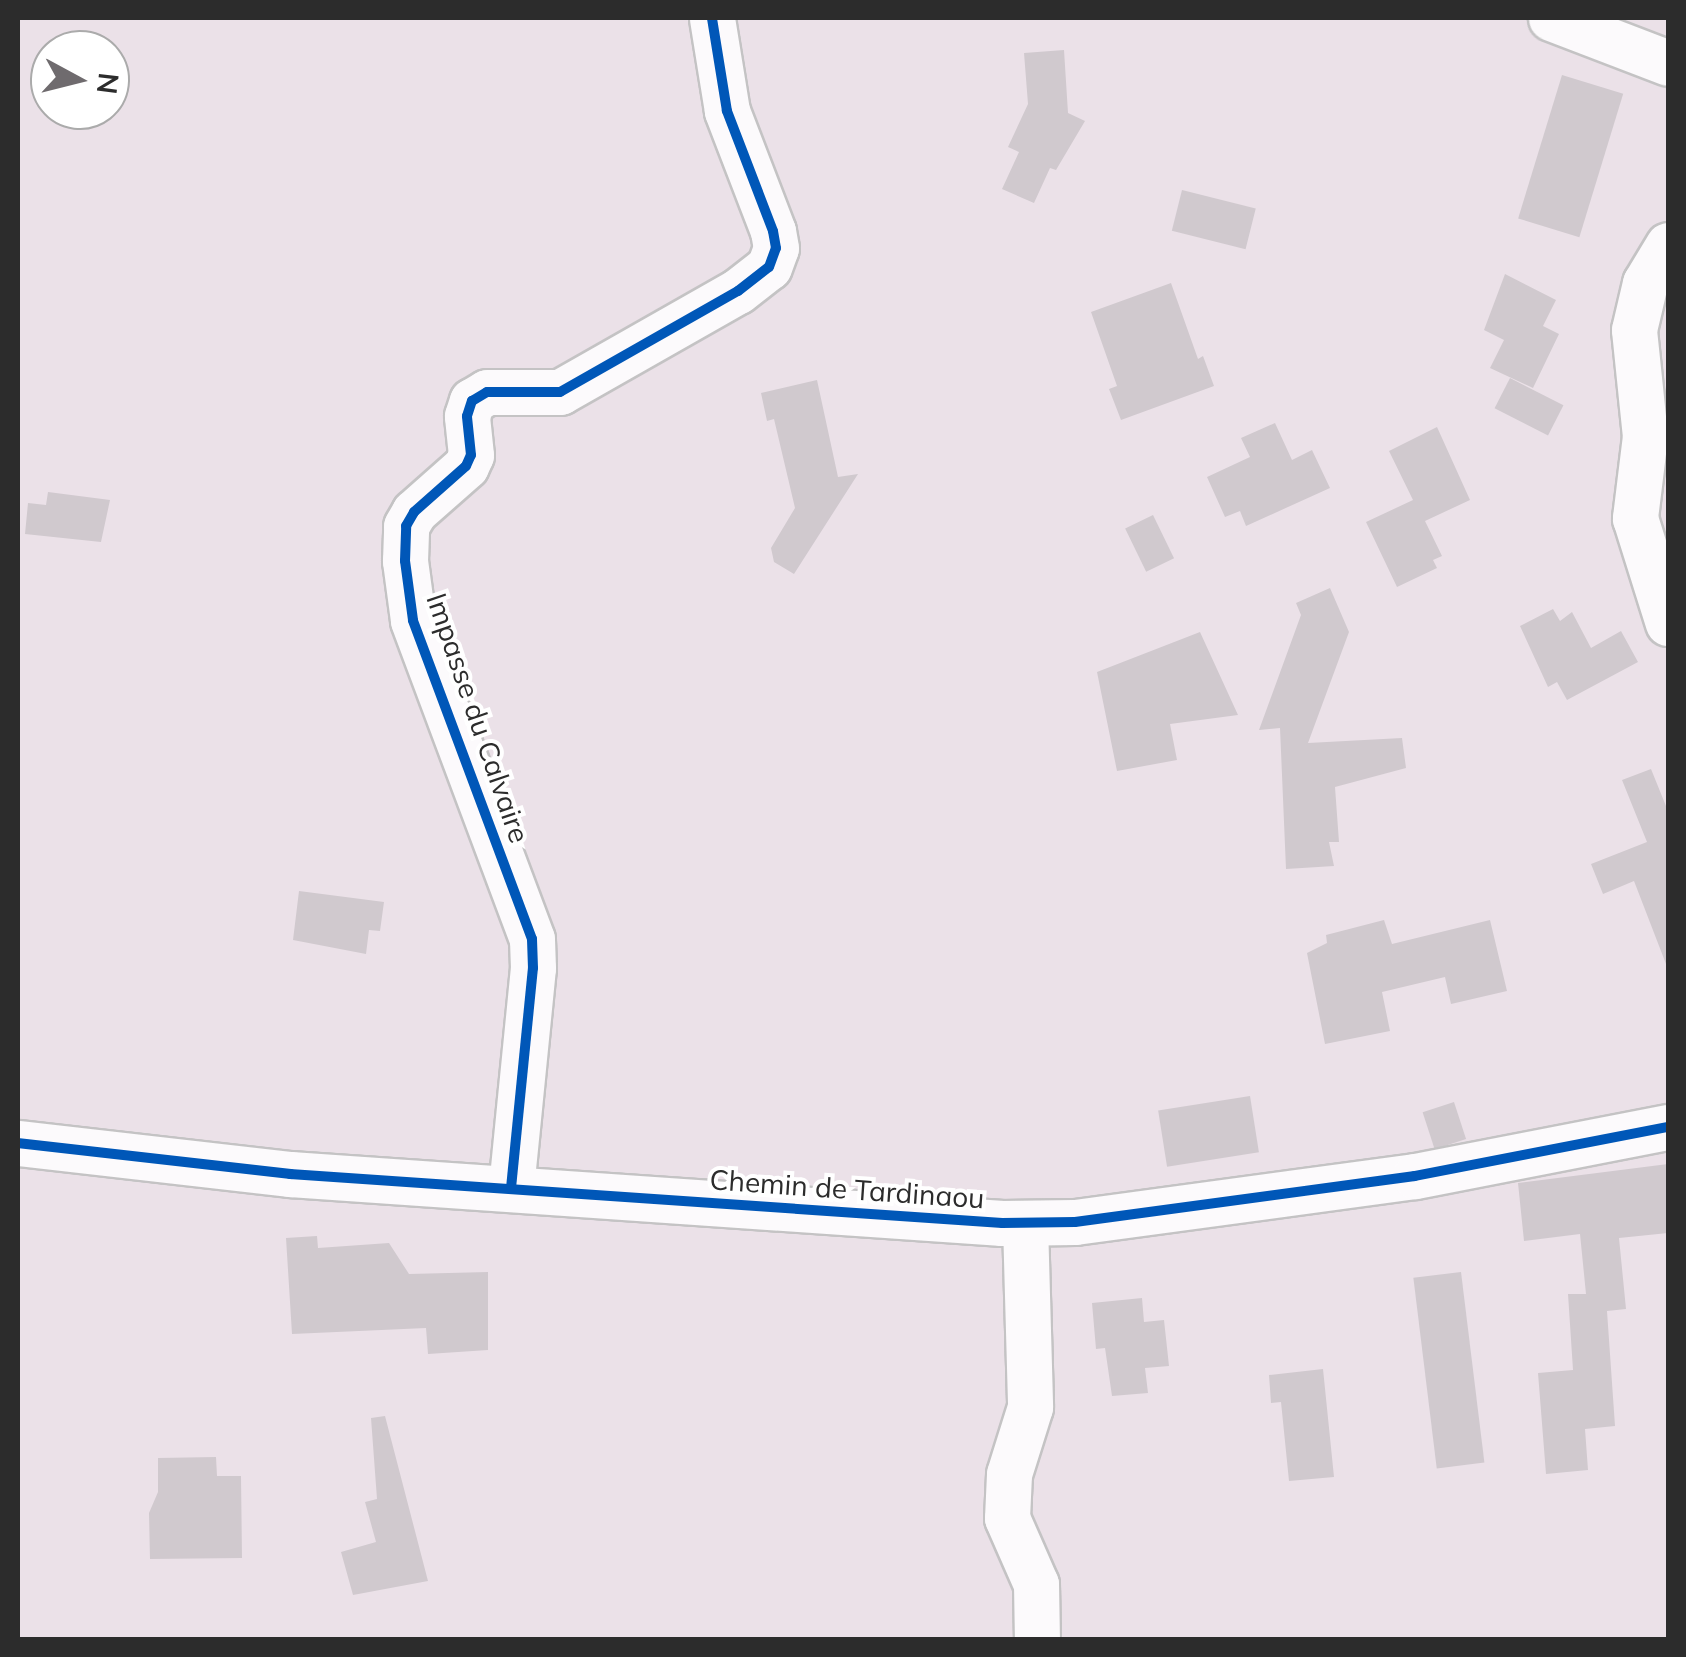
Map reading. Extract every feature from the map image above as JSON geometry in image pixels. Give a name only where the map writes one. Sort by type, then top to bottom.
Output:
[{"type":"street","name":"Impasse du Calvaire","points":[[510,1188],[533,968],[532,939],[412,620],[405,561],[406,526],[414,512],[466,466],[471,455],[467,416],[472,400],[487,392],[560,392],[738,292],[769,267],[776,248],[727,110],[712,18]]},
{"type":"street","points":[[1551,18],[1668,64]]},
{"type":"street","points":[[1668,246],[1644,283],[1634,330],[1645,436],[1634,518],[1668,623]]},
{"type":"street","name":"Chemin de Tardinaou","points":[[18,1143],[290,1174],[1025,1223],[1075,1222],[1378,1182],[1668,1127]]},
{"type":"street","points":[[1025,1223],[1030,1408],[1009,1474],[1007,1518],[1036,1584],[1037,1640]]},
{"type":"building","points":[[1064,50],[1068,113],[1085,121],[1056,170],[1050,168],[1034,203],[1002,189],[1019,152],[1008,147],[1028,104],[1024,53]]},
{"type":"building","points":[[1562,75],[1623,94],[1579,237],[1518,218]]},
{"type":"building","points":[[1182,190],[1256,208],[1246,249],[1172,231]]},
{"type":"building","points":[[1505,274],[1556,300],[1543,326],[1559,334],[1533,388],[1490,368],[1504,340],[1484,330]]},
{"type":"building","points":[[1171,283],[1198,359],[1203,356],[1214,386],[1121,420],[1109,389],[1117,386],[1091,312]]},
{"type":"building","points":[[1510,378],[1563,405],[1548,436],[1495,408]]},
{"type":"building","points":[[817,380],[838,477],[858,474],[794,574],[774,562],[771,548],[795,508],[774,419],[767,421],[761,393]]},
{"type":"building","points":[[1275,423],[1292,460],[1312,450],[1330,488],[1246,526],[1240,511],[1225,517],[1207,477],[1250,457],[1241,438]]},
{"type":"building","points":[[1437,427],[1470,500],[1425,521],[1442,556],[1433,560],[1437,568],[1397,587],[1366,522],[1413,500],[1389,451]]},
{"type":"building","points":[[48,492],[110,500],[101,542],[25,534],[28,503],[46,505]]},
{"type":"building","points":[[1153,515],[1174,558],[1146,572],[1125,529]]},
{"type":"building","points":[[1330,588],[1349,632],[1308,743],[1402,738],[1406,768],[1335,787],[1339,842],[1329,842],[1334,866],[1286,869],[1280,728],[1259,730],[1301,615],[1296,603]]},
{"type":"building","points":[[1553,609],[1560,621],[1572,612],[1591,648],[1621,631],[1638,662],[1567,700],[1557,682],[1548,687],[1520,626]]},
{"type":"building","points":[[1200,632],[1238,715],[1170,724],[1177,760],[1117,771],[1097,672]]},
{"type":"building","points":[[1651,769],[1668,811],[1666,964],[1634,881],[1603,894],[1591,864],[1647,842],[1622,780]]},
{"type":"building","points":[[299,891],[384,902],[380,931],[369,930],[366,954],[293,940]]},
{"type":"building","points":[[1384,920],[1392,944],[1490,920],[1507,991],[1451,1004],[1445,977],[1382,992],[1390,1031],[1325,1044],[1307,953],[1327,943],[1326,935]]},
{"type":"building","points":[[1250,1096],[1259,1152],[1167,1167],[1158,1111]]},
{"type":"building","points":[[1454,1102],[1466,1139],[1435,1149],[1423,1112]]},
{"type":"building","points":[[1668,1164],[1668,1233],[1619,1238],[1626,1309],[1607,1311],[1615,1426],[1585,1429],[1588,1470],[1546,1474],[1538,1373],[1573,1370],[1568,1294],[1586,1294],[1580,1234],[1524,1241],[1518,1183]]},
{"type":"building","points":[[317,1236],[318,1248],[389,1243],[409,1274],[488,1272],[488,1350],[428,1354],[426,1328],[292,1334],[286,1238]]},
{"type":"building","points":[[1461,1272],[1484,1463],[1437,1468],[1413,1278]]},
{"type":"building","points":[[1142,1298],[1144,1322],[1164,1320],[1169,1366],[1145,1368],[1148,1393],[1112,1396],[1105,1348],[1096,1349],[1092,1303]]},
{"type":"building","points":[[1323,1369],[1334,1477],[1289,1481],[1281,1402],[1271,1403],[1269,1375]]},
{"type":"building","points":[[385,1416],[428,1581],[353,1595],[341,1552],[376,1542],[365,1502],[377,1499],[371,1418]]},
{"type":"building","points":[[216,1457],[217,1476],[241,1476],[242,1558],[150,1559],[149,1513],[158,1492],[158,1458]]},
{"type":"cycle path","points":[[511,1188],[533,968],[532,939],[413,620],[405,561],[406,526],[414,512],[466,466],[471,455],[467,416],[472,401],[487,392],[560,392],[738,291],[769,267],[776,248],[773,231],[727,111],[712,18]]},
{"type":"cycle path","points":[[18,1143],[290,1174],[1002,1223],[1075,1222],[1415,1176],[1668,1127]]}]
